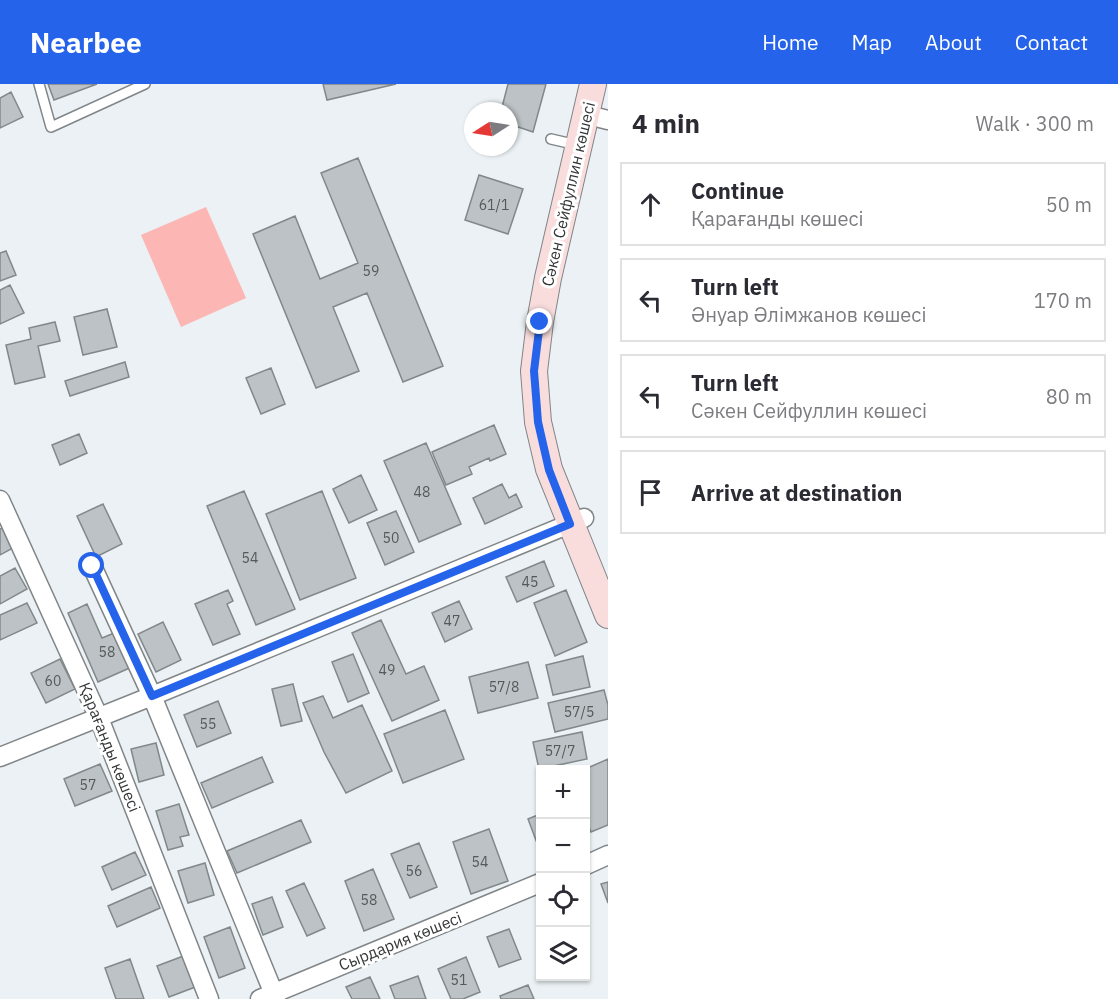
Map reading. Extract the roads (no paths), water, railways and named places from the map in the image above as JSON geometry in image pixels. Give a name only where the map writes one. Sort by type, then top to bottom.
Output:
[{"type":"street","name":"Сәкен Сейфуллин көшесі","points":[[593,84],[546,289],[534,371],[538,422],[549,470],[608,572]]},
{"type":"street","name":"Сәкен Сейфуллин көшесі","points":[[608,88],[604,119],[562,284],[553,345],[551,392],[577,520],[608,615]]},
{"type":"street","name":"Қарағанды көшесі","points":[[0,500],[99,718],[209,999]]},
{"type":"street","points":[[0,757],[577,520]]},
{"type":"street","points":[[92,566],[152,696],[270,997]]},
{"type":"street","points":[[590,863],[608,855]]},
{"type":"street","name":"Сырдария көшесі","points":[[270,997],[536,885]]},
{"type":"lane","points":[[39,84],[51,127],[145,84]]},
{"type":"lane","points":[[551,139],[579,146]]}]
